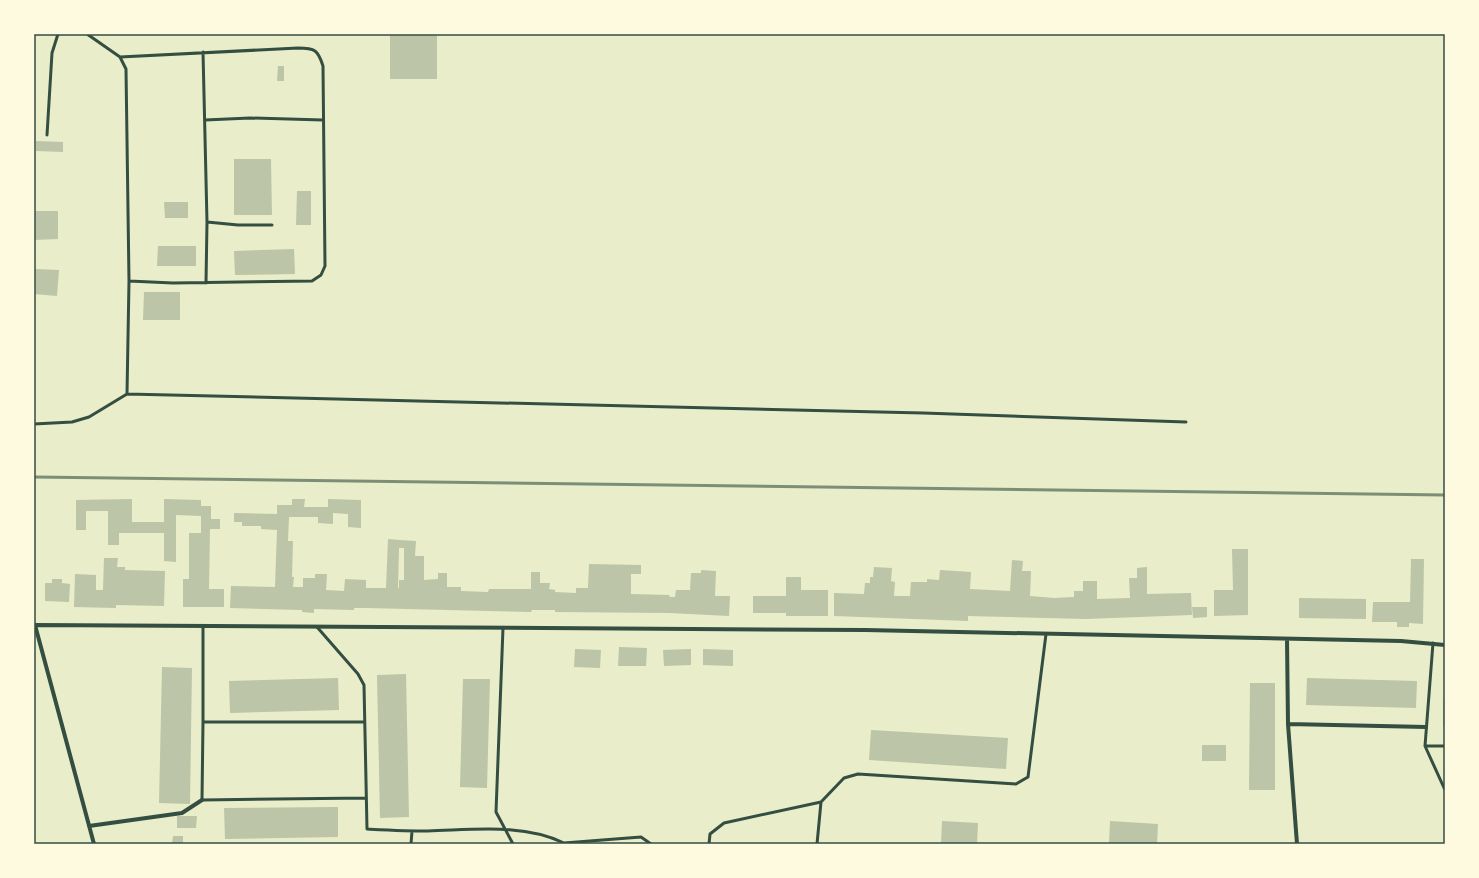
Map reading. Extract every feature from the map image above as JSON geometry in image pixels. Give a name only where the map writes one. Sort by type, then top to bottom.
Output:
[{"type":"street","points":[[94,844],[34,625],[857,630],[1402,640],[1445,644]]},
{"type":"street","points":[[1287,639],[1288,724],[1298,844]]},
{"type":"street","points":[[1288,724],[1426,727]]},
{"type":"street","points":[[89,826],[182,813],[202,800]]},
{"type":"lane","points":[[47,134],[52,54],[58,34]]},
{"type":"lane","points":[[87,34],[120,56],[126,69],[129,281],[127,394]]},
{"type":"lane","points":[[120,56],[312,48],[319,55],[323,66],[325,266],[321,275],[312,281],[206,283],[129,281]]},
{"type":"lane","points":[[202,52],[207,222],[206,283]]},
{"type":"lane","points":[[205,120],[250,118],[323,120]]},
{"type":"lane","points":[[207,222],[238,225],[272,225]]},
{"type":"lane","points":[[34,424],[72,422],[84,418],[127,394],[923,413],[1186,422]]},
{"type":"lane","points":[[203,626],[202,800],[366,798]]},
{"type":"lane","points":[[316,627],[358,674],[364,685],[367,829],[412,831],[505,829],[552,838],[564,844],[641,837],[651,844]]},
{"type":"lane","points":[[503,628],[496,812],[513,844]]},
{"type":"lane","points":[[709,844],[710,834],[724,823],[821,802],[844,778],[858,774],[1016,784],[1028,777],[1046,634]]},
{"type":"lane","points":[[1433,643],[1425,746],[1445,790]]},
{"type":"lane","points":[[203,722],[364,722]]},
{"type":"lane","points":[[1425,746],[1445,746]]},
{"type":"lane","points":[[816,844],[821,802]]},
{"type":"lane","points":[[411,844],[412,831]]},
{"type":"building","points":[[390,34],[437,34],[437,79],[390,79]]},
{"type":"building","points":[[278,66],[284,66],[284,81],[277,81]]},
{"type":"building","points":[[36,141],[63,142],[63,152],[36,151]]},
{"type":"building","points":[[234,159],[271,159],[272,215],[234,215]]},
{"type":"building","points":[[297,191],[311,191],[311,225],[296,225]]},
{"type":"building","points":[[164,202],[188,202],[188,218],[165,218]]},
{"type":"building","points":[[34,211],[58,211],[58,239],[34,240]]},
{"type":"building","points":[[158,246],[196,246],[196,266],[157,266]]},
{"type":"building","points":[[294,249],[295,274],[235,275],[234,251]]},
{"type":"building","points":[[35,269],[59,270],[57,296],[34,294]]},
{"type":"building","points":[[144,292],[180,292],[180,320],[143,320]]},
{"type":"building","points":[[132,499],[132,522],[164,522],[164,499],[201,500],[201,506],[211,506],[211,519],[220,519],[220,529],[210,529],[209,589],[224,589],[224,607],[183,607],[183,579],[189,579],[189,533],[201,533],[201,516],[176,515],[176,562],[164,561],[164,533],[119,533],[119,545],[108,545],[108,511],[86,511],[86,530],[76,530],[76,500]]},
{"type":"building","points":[[292,499],[305,499],[304,507],[328,507],[328,499],[361,500],[361,528],[348,527],[348,514],[333,513],[333,524],[318,523],[318,517],[289,517],[288,541],[293,541],[293,587],[303,587],[303,578],[315,578],[315,574],[327,574],[326,590],[344,591],[345,579],[366,580],[366,588],[386,588],[388,539],[416,541],[415,556],[424,556],[424,580],[438,579],[438,573],[447,573],[447,587],[461,587],[461,591],[488,592],[489,589],[531,589],[531,572],[540,572],[540,583],[550,583],[549,589],[555,590],[555,592],[576,593],[576,588],[588,588],[589,564],[641,565],[641,574],[631,574],[631,594],[669,595],[670,597],[675,597],[676,590],[690,590],[691,573],[701,573],[701,570],[716,571],[715,596],[730,596],[729,616],[669,613],[555,612],[555,610],[532,610],[531,612],[366,608],[354,608],[354,610],[314,609],[314,613],[302,612],[302,610],[230,608],[231,586],[275,587],[277,530],[261,529],[261,526],[242,526],[242,522],[234,522],[234,513],[277,514],[277,505],[292,505]],"holes":[[[399,548],[404,548],[404,580],[399,580],[398,588]]]},
{"type":"building","points":[[1232,549],[1248,549],[1248,615],[1214,616],[1214,590],[1233,590]]},
{"type":"building","points":[[104,558],[118,558],[117,567],[125,567],[125,570],[165,571],[164,606],[116,605],[116,608],[74,607],[75,574],[96,575],[96,590],[103,590]]},
{"type":"building","points":[[1411,559],[1424,559],[1423,624],[1409,623],[1409,627],[1397,627],[1397,622],[1372,622],[1373,602],[1410,602]]},
{"type":"building","points":[[1012,560],[1023,561],[1022,571],[1031,571],[1030,596],[1054,598],[1074,597],[1074,591],[1083,591],[1083,581],[1097,581],[1097,599],[1130,598],[1129,578],[1137,578],[1137,568],[1147,567],[1147,594],[1191,593],[1192,615],[1086,619],[968,616],[968,621],[834,616],[834,593],[864,594],[865,583],[870,583],[870,577],[873,577],[874,567],[892,568],[891,581],[895,582],[894,596],[910,596],[911,582],[927,582],[927,579],[939,580],[940,570],[971,572],[970,589],[1010,591]]},
{"type":"building","points":[[786,577],[801,577],[801,590],[828,590],[828,616],[786,616],[786,613],[753,613],[753,596],[786,596]]},
{"type":"building","points":[[52,579],[62,579],[62,583],[70,584],[69,602],[45,601],[45,583],[52,583]]},
{"type":"building","points":[[1299,598],[1366,599],[1366,619],[1299,618]]},
{"type":"building","points":[[1192,607],[1207,607],[1207,617],[1193,618]]},
{"type":"building","points":[[619,647],[647,648],[646,666],[618,666]]},
{"type":"building","points":[[575,649],[601,650],[600,668],[574,667]]},
{"type":"building","points":[[691,649],[691,665],[664,666],[663,650]]},
{"type":"building","points":[[703,649],[733,650],[733,666],[703,665]]},
{"type":"building","points":[[162,667],[192,668],[190,804],[159,803]]},
{"type":"building","points":[[406,674],[409,817],[380,818],[377,675]]},
{"type":"building","points":[[338,678],[339,710],[230,713],[229,681]]},
{"type":"building","points":[[1307,678],[1417,681],[1416,708],[1306,705]]},
{"type":"building","points":[[463,679],[490,679],[487,788],[460,787]]},
{"type":"building","points":[[1250,683],[1275,683],[1275,790],[1249,790]]},
{"type":"building","points":[[1443,699],[1445,699],[1445,726],[1443,726]]},
{"type":"building","points":[[871,730],[1008,738],[1006,769],[869,760]]},
{"type":"building","points":[[1202,745],[1226,745],[1226,761],[1202,761]]},
{"type":"building","points":[[338,807],[338,837],[225,839],[224,808]]},
{"type":"building","points":[[177,816],[197,816],[196,828],[177,828]]},
{"type":"building","points":[[942,821],[978,823],[977,844],[941,844]]},
{"type":"building","points":[[1110,821],[1158,824],[1157,844],[1109,844]]},
{"type":"building","points":[[173,836],[183,836],[183,844],[172,844]]},
{"type":"railway","points":[[34,477],[1445,495]]}]
